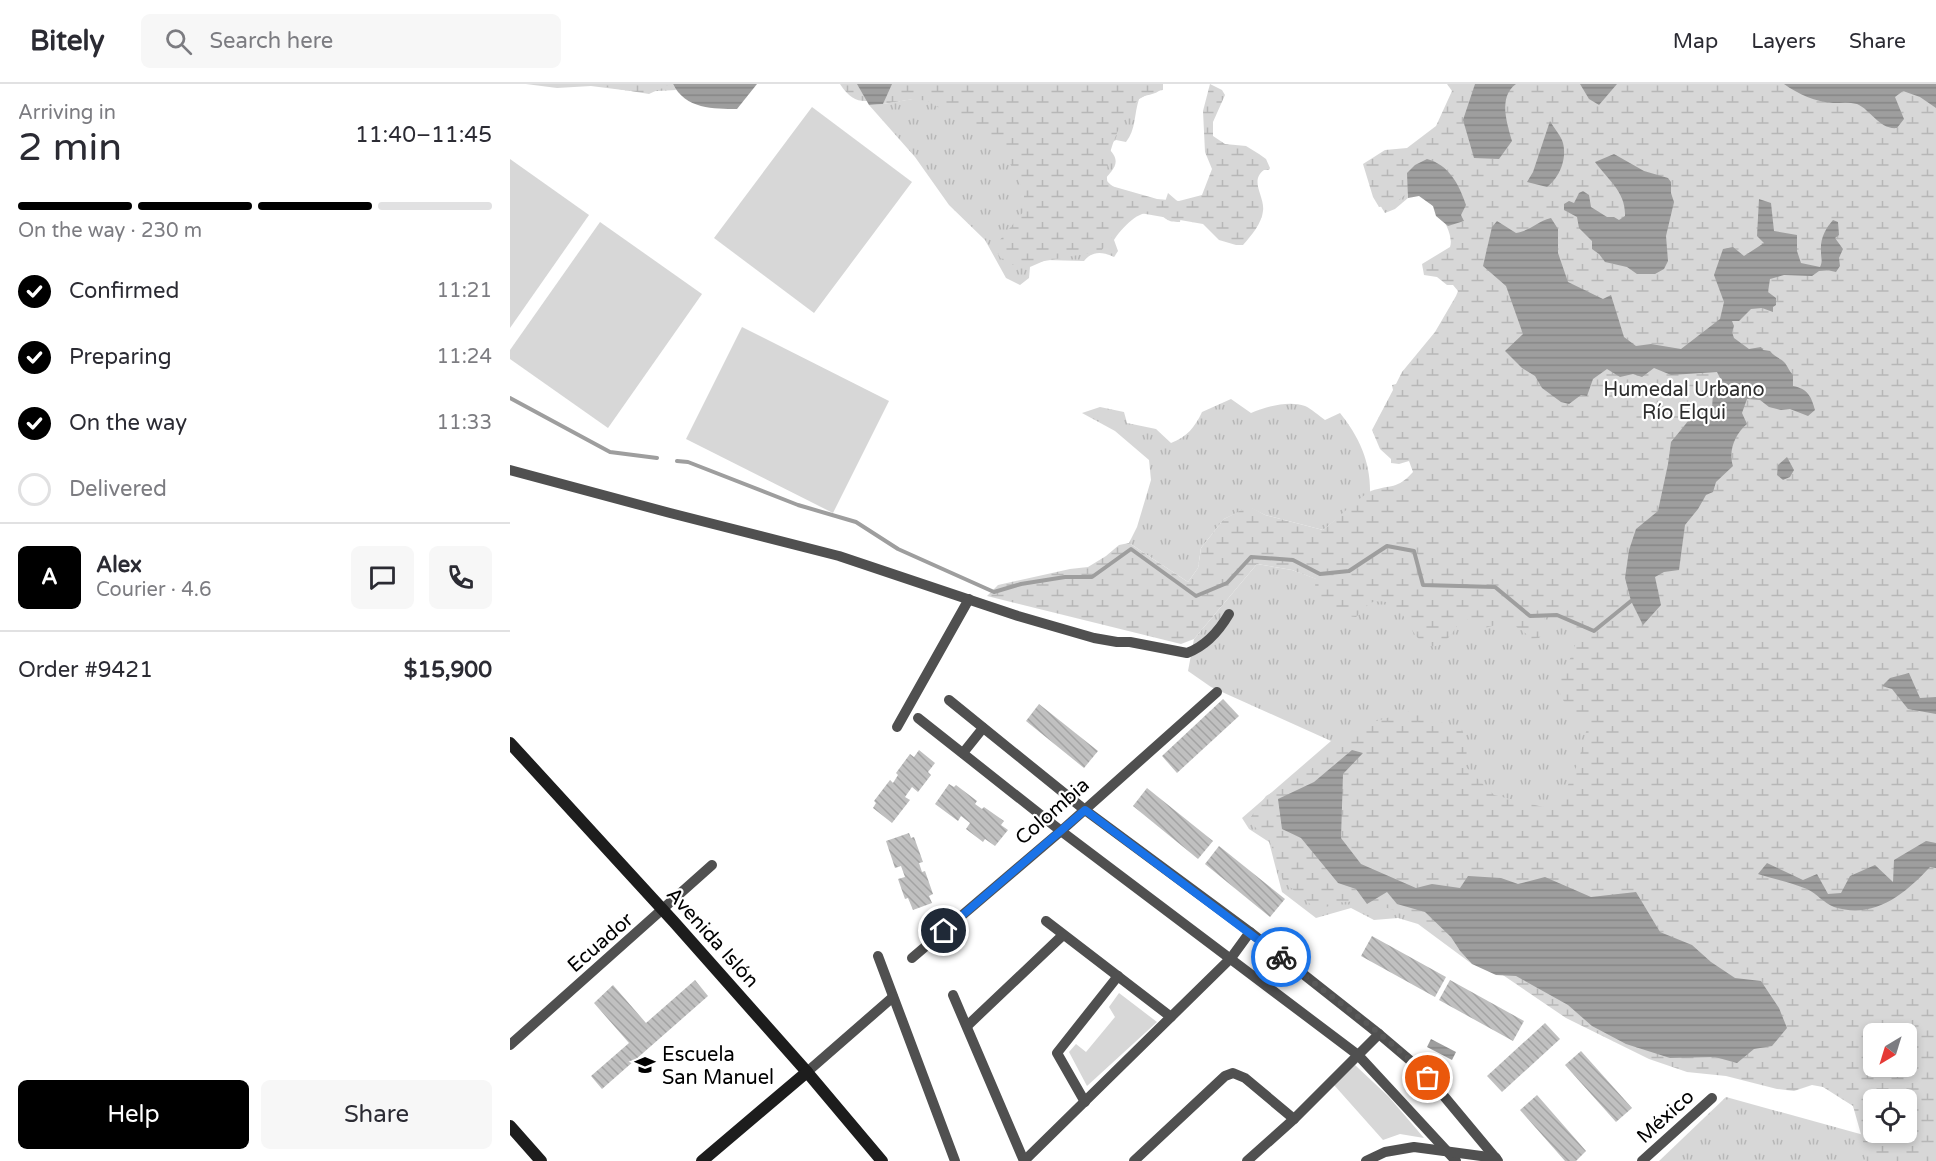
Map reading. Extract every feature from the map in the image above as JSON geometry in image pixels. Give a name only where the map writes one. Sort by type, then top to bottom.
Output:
[{"type":"main road","name":"Avenida Islón","points":[[511,747],[663,910],[807,1072],[882,1161]]},
{"type":"main road","points":[[702,1161],[807,1072]]},
{"type":"main road","points":[[510,1126],[541,1161]]},
{"type":"street","points":[[510,470],[839,556],[1018,616],[1094,638],[1187,653],[1196,650],[1210,640],[1229,614]]},
{"type":"street","points":[[897,727],[969,599]]},
{"type":"street","name":"Colombia","points":[[912,958],[1061,831],[1217,692]]},
{"type":"street","points":[[949,700],[1085,810],[1250,932],[1379,1034],[1412,1062],[1443,1095],[1497,1160]]},
{"type":"street","points":[[918,718],[1061,831],[1358,1055],[1456,1161]]},
{"type":"street","points":[[963,753],[983,728]]},
{"type":"street","name":"Ecuador","points":[[510,1045],[712,865]]},
{"type":"street","points":[[1046,921],[1171,1017]]},
{"type":"street","points":[[953,995],[1024,1161],[1232,958],[1250,932]]},
{"type":"street","points":[[967,1026],[1063,935]]},
{"type":"street","points":[[878,956],[955,1161]]},
{"type":"street","points":[[1085,1102],[1057,1053],[1118,976]]},
{"type":"street","points":[[807,1072],[893,997]]},
{"type":"street","points":[[1247,1161],[1294,1119],[1379,1034]]},
{"type":"street","points":[[1134,1161],[1225,1076],[1233,1073],[1245,1078],[1294,1119]]},
{"type":"street","name":"México","points":[[1642,1161],[1712,1098]]},
{"type":"street","points":[[1366,1161],[1385,1152],[1414,1147],[1497,1160]]},
{"type":"green space","points":[[526,84],[673,84],[676,90],[639,92],[591,86],[557,88]]},
{"type":"green space","points":[[588,84],[670,84],[649,94]]},
{"type":"green space","points":[[840,84],[1161,84],[1163,88],[1144,96],[1132,106],[1120,127],[1110,152],[1108,185],[1157,199],[1179,201],[1202,195],[1212,169],[1205,152],[1203,111],[1210,84],[1222,90],[1225,95],[1213,122],[1213,136],[1225,144],[1246,146],[1266,159],[1270,168],[1264,170],[1258,179],[1263,205],[1261,220],[1243,245],[1236,245],[1219,240],[1203,224],[1140,213],[1124,222],[1101,251],[1016,266],[1001,259],[994,247],[1024,211],[1024,192],[1002,147],[928,101],[914,99],[883,104],[885,98],[871,101],[859,100],[849,95]]},
{"type":"green space","points":[[1024,84],[1163,84],[1163,90],[1154,91],[1139,99],[1133,127],[1126,142],[1116,140],[1106,146],[1114,155],[1116,162],[1113,170],[1105,179],[1124,193],[1164,205],[1168,193],[1183,206],[1180,222],[1170,221],[1152,212],[1145,213],[1127,224],[1114,240],[1118,251],[1114,257],[1098,253],[1084,261],[1046,260],[1030,267],[1029,278],[1020,285],[1006,278],[985,240],[949,205],[915,157],[869,105]]},
{"type":"green space","name":"Humedal Urbano Río Elqui","points":[[1447,84],[1936,84],[1936,1161],[1865,1161],[1863,1143],[1917,1143],[1917,1089],[1863,1089],[1863,1141],[1853,1106],[1823,1087],[1812,1085],[1794,1091],[1777,1089],[1726,1076],[1687,1072],[1649,1059],[1566,1018],[1429,925],[1399,912],[1366,903],[1337,903],[1317,910],[1283,881],[1269,839],[1248,821],[1266,796],[1310,770],[1366,724],[1411,711],[1462,730],[1467,741],[1466,767],[1494,795],[1543,807],[1562,798],[1578,763],[1587,728],[1569,708],[1560,692],[1560,679],[1572,656],[1576,640],[1569,626],[1560,619],[1544,616],[1545,631],[1539,638],[1531,639],[1521,630],[1510,625],[1485,628],[1462,617],[1444,642],[1431,646],[1424,644],[1417,637],[1401,612],[1389,603],[1373,602],[1356,617],[1336,614],[1323,605],[1317,595],[1316,579],[1292,570],[1257,564],[1194,639],[1181,644],[987,596],[998,585],[1088,567],[1119,545],[1129,543],[1188,582],[1198,568],[1201,548],[1224,519],[1249,506],[1265,515],[1323,530],[1367,493],[1394,486],[1413,472],[1409,461],[1399,464],[1391,463],[1391,459],[1380,449],[1372,430],[1393,390],[1392,385],[1396,384],[1402,372],[1435,332],[1456,296],[1458,291],[1453,285],[1447,285],[1437,277],[1424,275],[1422,264],[1450,247],[1451,240],[1449,231],[1438,212],[1416,194],[1408,194],[1393,205],[1379,207],[1373,197],[1363,164],[1385,150],[1407,148],[1436,126],[1452,91]]},
{"type":"green space","points":[[812,107],[912,182],[814,313],[714,238]]},
{"type":"green space","points":[[510,159],[589,215],[510,328]]},
{"type":"green space","points":[[1407,183],[1408,198],[1395,209],[1385,213],[1380,205]]},
{"type":"green space","points":[[600,222],[702,294],[608,428],[510,359],[510,350]]},
{"type":"green space","points":[[742,327],[889,401],[833,513],[686,439]]},
{"type":"green space","points":[[1231,399],[1251,413],[1284,404],[1298,404],[1305,406],[1325,420],[1340,413],[1363,451],[1369,472],[1370,495],[1323,530],[1265,515],[1249,507],[1224,519],[1201,548],[1198,568],[1188,582],[1129,543],[1137,527],[1151,480],[1149,460],[1115,431],[1082,413],[1100,407],[1124,412],[1127,423],[1156,429],[1171,443],[1190,431],[1202,412]]},
{"type":"green space","points":[[1257,564],[1292,570],[1325,582],[1493,568],[1936,795],[1387,891],[1451,937],[1472,964],[1418,924],[1398,918],[1374,920],[1351,908],[1316,918],[1282,892],[1269,842],[1249,829],[1242,818],[1331,741],[1211,687],[1188,671],[1194,639]]},
{"type":"green space","points":[[1119,993],[1157,1022],[1087,1086],[1069,1052],[1076,1044],[1086,1052],[1115,1017],[1109,1007]]},
{"type":"green space","points":[[1355,1065],[1389,1097],[1424,1138],[1400,1134],[1383,1140],[1334,1085]]},
{"type":"green space","points":[[1726,1097],[1863,1135],[1863,1143],[1893,1143],[1936,1155],[1936,1161],[1659,1161]]},
{"type":"shaded area","points":[[673,84],[757,84],[737,109],[719,109],[692,103],[678,92]]},
{"type":"shaded area","points":[[857,84],[892,84],[883,104],[869,105]]},
{"type":"shaded area","points":[[1475,84],[1516,84],[1507,96],[1505,111],[1512,141],[1499,159],[1474,158],[1463,120]]},
{"type":"shaded area","points":[[1580,84],[1617,84],[1599,105],[1589,99]]},
{"type":"shaded area","points":[[1784,84],[1936,84],[1936,108],[1920,97],[1903,91],[1895,97],[1904,119],[1897,128],[1891,128],[1857,104],[1820,101]]},
{"type":"shaded area","points":[[1550,121],[1562,140],[1564,155],[1559,173],[1547,187],[1527,182],[1533,172]]},
{"type":"shaded area","points":[[1614,154],[1644,171],[1668,178],[1671,182],[1674,202],[1666,236],[1668,261],[1664,269],[1655,274],[1637,274],[1627,267],[1605,262],[1592,249],[1592,241],[1579,228],[1577,217],[1564,210],[1564,204],[1569,201],[1574,203],[1579,193],[1583,191],[1589,195],[1591,207],[1607,217],[1619,220],[1625,216],[1623,200],[1595,162]]},
{"type":"shaded area","points":[[1427,159],[1441,166],[1452,176],[1466,205],[1461,215],[1464,221],[1448,226],[1436,216],[1433,206],[1419,196],[1408,198],[1407,173],[1415,165]]},
{"type":"shaded area","points":[[1759,199],[1771,203],[1774,231],[1797,235],[1797,251],[1801,263],[1820,267],[1821,243],[1824,234],[1833,220],[1838,222],[1839,235],[1835,238],[1843,249],[1839,258],[1840,266],[1836,272],[1827,270],[1819,271],[1812,276],[1784,275],[1770,279],[1768,292],[1776,298],[1773,312],[1762,308],[1751,309],[1739,321],[1732,321],[1734,338],[1749,349],[1761,347],[1783,361],[1793,375],[1793,386],[1808,394],[1815,410],[1808,416],[1790,409],[1781,410],[1769,407],[1760,400],[1747,399],[1742,413],[1747,424],[1734,443],[1731,455],[1733,466],[1716,482],[1713,492],[1706,495],[1685,525],[1679,570],[1664,572],[1655,577],[1661,605],[1643,625],[1631,601],[1625,578],[1629,550],[1636,529],[1658,511],[1671,442],[1689,420],[1706,417],[1712,409],[1713,392],[1720,378],[1717,372],[1671,375],[1654,368],[1642,377],[1633,374],[1620,377],[1607,369],[1593,379],[1587,396],[1581,395],[1569,404],[1561,402],[1542,388],[1535,376],[1522,368],[1505,351],[1523,334],[1506,286],[1483,266],[1492,227],[1497,221],[1516,233],[1551,218],[1558,229],[1558,253],[1568,282],[1603,299],[1611,295],[1624,337],[1636,346],[1651,344],[1681,349],[1720,319],[1724,302],[1714,275],[1723,249],[1733,247],[1744,256],[1764,243],[1757,236]]},
{"type":"shaded area","points":[[1787,457],[1794,470],[1790,477],[1783,480],[1777,475],[1778,465]]},
{"type":"shaded area","points":[[1909,673],[1920,698],[1936,697],[1936,714],[1908,709],[1892,689],[1882,686],[1890,678]]},
{"type":"shaded area","points":[[1352,750],[1363,753],[1343,774],[1341,838],[1361,864],[1416,888],[1432,884],[1460,888],[1468,876],[1501,878],[1518,884],[1545,877],[1591,897],[1636,892],[1660,932],[1692,945],[1711,962],[1735,978],[1761,981],[1779,1008],[1787,1028],[1772,1046],[1754,1049],[1737,1063],[1715,1057],[1670,1058],[1626,1044],[1592,1026],[1568,1005],[1516,976],[1496,975],[1472,964],[1451,937],[1425,912],[1397,904],[1387,892],[1367,904],[1356,889],[1338,883],[1301,838],[1282,829],[1278,799],[1314,782]]},
{"type":"shaded area","points":[[1926,841],[1936,843],[1936,868],[1930,867],[1888,902],[1862,910],[1834,907],[1807,889],[1758,874],[1767,863],[1803,880],[1817,874],[1828,894],[1841,893],[1850,876],[1875,865],[1893,882],[1894,860]]},
{"type":"shaded area","points":[[1431,1039],[1456,1052],[1452,1060],[1427,1047]]},
{"type":"building","points":[[1223,699],[1239,716],[1177,773],[1162,756]]},
{"type":"building","points":[[1039,704],[1098,751],[1084,768],[1026,721]]},
{"type":"building","points":[[919,750],[935,763],[928,772],[931,775],[918,792],[912,787],[905,797],[910,800],[892,823],[873,808],[876,803],[874,801],[890,780],[893,783],[898,775],[896,773],[910,754],[914,757]]},
{"type":"building","points":[[949,784],[954,787],[956,785],[977,801],[975,804],[982,809],[984,807],[1004,821],[1001,825],[1008,830],[995,846],[985,839],[983,842],[966,829],[970,823],[961,816],[958,821],[935,804]]},
{"type":"building","points":[[1147,788],[1213,841],[1198,859],[1133,806]]},
{"type":"building","points":[[909,833],[911,838],[914,837],[923,862],[919,863],[922,872],[925,871],[933,894],[929,896],[932,903],[913,910],[908,898],[905,899],[898,879],[905,877],[901,866],[895,868],[886,841]]},
{"type":"building","points":[[1219,846],[1285,899],[1270,917],[1205,864]]},
{"type":"building","points":[[1372,936],[1446,977],[1435,997],[1361,956]]},
{"type":"building","points":[[695,980],[708,996],[602,1089],[591,1076],[629,1043],[594,1003],[613,985],[646,1023]]},
{"type":"building","points":[[1450,980],[1524,1021],[1513,1041],[1439,1000]]},
{"type":"building","points":[[1545,1023],[1560,1039],[1502,1092],[1487,1076]]},
{"type":"building","points":[[1581,1051],[1632,1108],[1616,1122],[1565,1065]]},
{"type":"building","points":[[1537,1095],[1586,1151],[1576,1161],[1565,1161],[1520,1110]]},
{"type":"waterway","points":[[510,398],[610,452],[657,458]]},
{"type":"waterway","points":[[677,461],[688,462],[798,505],[856,522],[898,549],[994,592],[1021,584],[1065,577],[1092,577],[1131,549],[1196,596],[1227,583],[1251,557],[1293,560],[1320,574],[1349,571],[1387,546],[1414,551],[1423,585],[1495,587],[1530,616],[1557,615],[1594,631],[1631,601]]},
{"type":"way so far","points":[[1281,957],[1379,1034],[1428,1078]]},
{"type":"place","name":"Escuela San Manuel","points":[[645,1065]]},
{"type":"route","points":[[944,931],[1085,810],[1281,957]]}]
